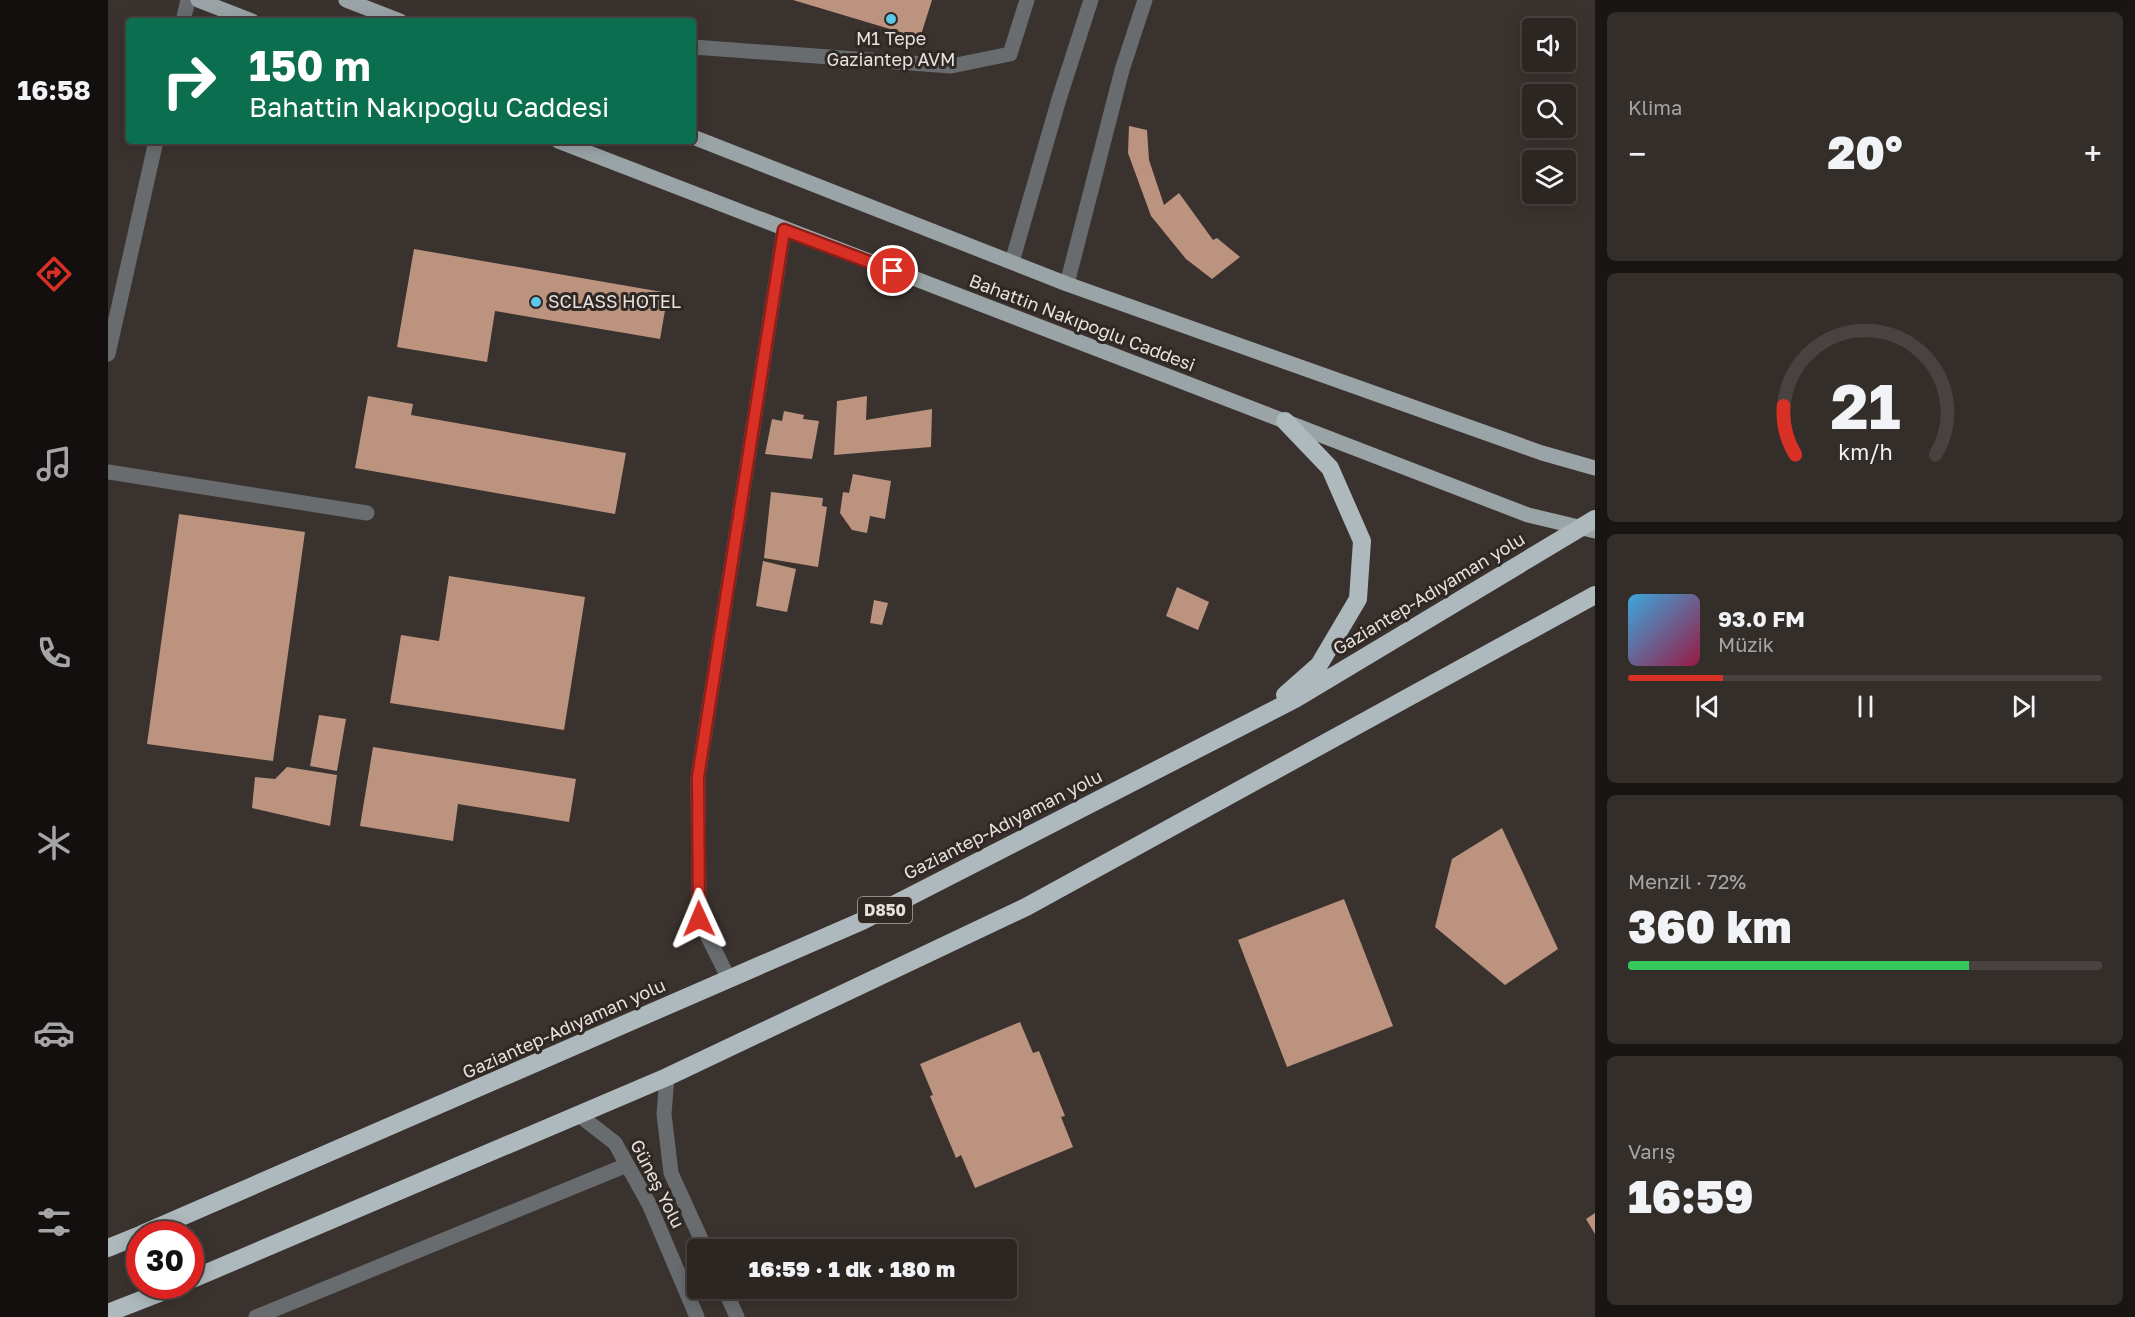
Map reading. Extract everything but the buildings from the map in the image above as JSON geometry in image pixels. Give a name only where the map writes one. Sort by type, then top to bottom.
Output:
[{"type":"highway","points":[[1262,715],[1319,665],[1358,599],[1362,541],[1330,468],[1284,421]]},
{"type":"highway","name":"Gaziantep-Adıyaman yolu","points":[[173,1221],[862,921],[1295,699],[1590,526]]},
{"type":"highway","points":[[204,1274],[667,1077],[1026,906],[1595,595]]},
{"type":"highway","name":"Gaziantep-Adıyaman yolu","points":[[108,1248],[126,1241]]},
{"type":"highway","points":[[108,1313],[144,1299]]},
{"type":"main road","points":[[198,0],[244,18]]},
{"type":"main road","points":[[346,0],[391,18]]},
{"type":"main road","name":"Bahattin Nakıpoğlu Caddesi","points":[[696,138],[1067,284],[1530,449],[1595,468]]},
{"type":"main road","name":"Bahattin Nakıpoğlu Caddesi","points":[[566,144],[1528,515],[1590,526]]},
{"type":"street","points":[[184,18],[188,0]]},
{"type":"street","points":[[696,47],[951,66],[1010,54],[1027,0]]},
{"type":"street","points":[[1012,262],[1059,99],[1091,0]]},
{"type":"street","points":[[1067,284],[1122,70],[1145,0]]},
{"type":"street","points":[[108,354],[155,144]]},
{"type":"street","points":[[729,979],[699,919],[698,777],[784,230]]},
{"type":"street","points":[[108,472],[368,513]]},
{"type":"street","name":"Güneş Yolu","points":[[667,1077],[664,1114],[671,1173],[701,1239]]},
{"type":"street","name":"Güneş Yolu","points":[[579,1115],[615,1143],[649,1204],[697,1317]]},
{"type":"street","points":[[256,1317],[627,1165]]},
{"type":"street","points":[[729,1299],[737,1317]]},
{"type":"place","name":"M1 Tepe Gaziantep AVM","points":[[891,19]]},
{"type":"place","name":"SCLASS HOTEL","points":[[536,302]]},
{"type":"route","points":[[699,919],[698,777],[784,230],[893,271]]}]
